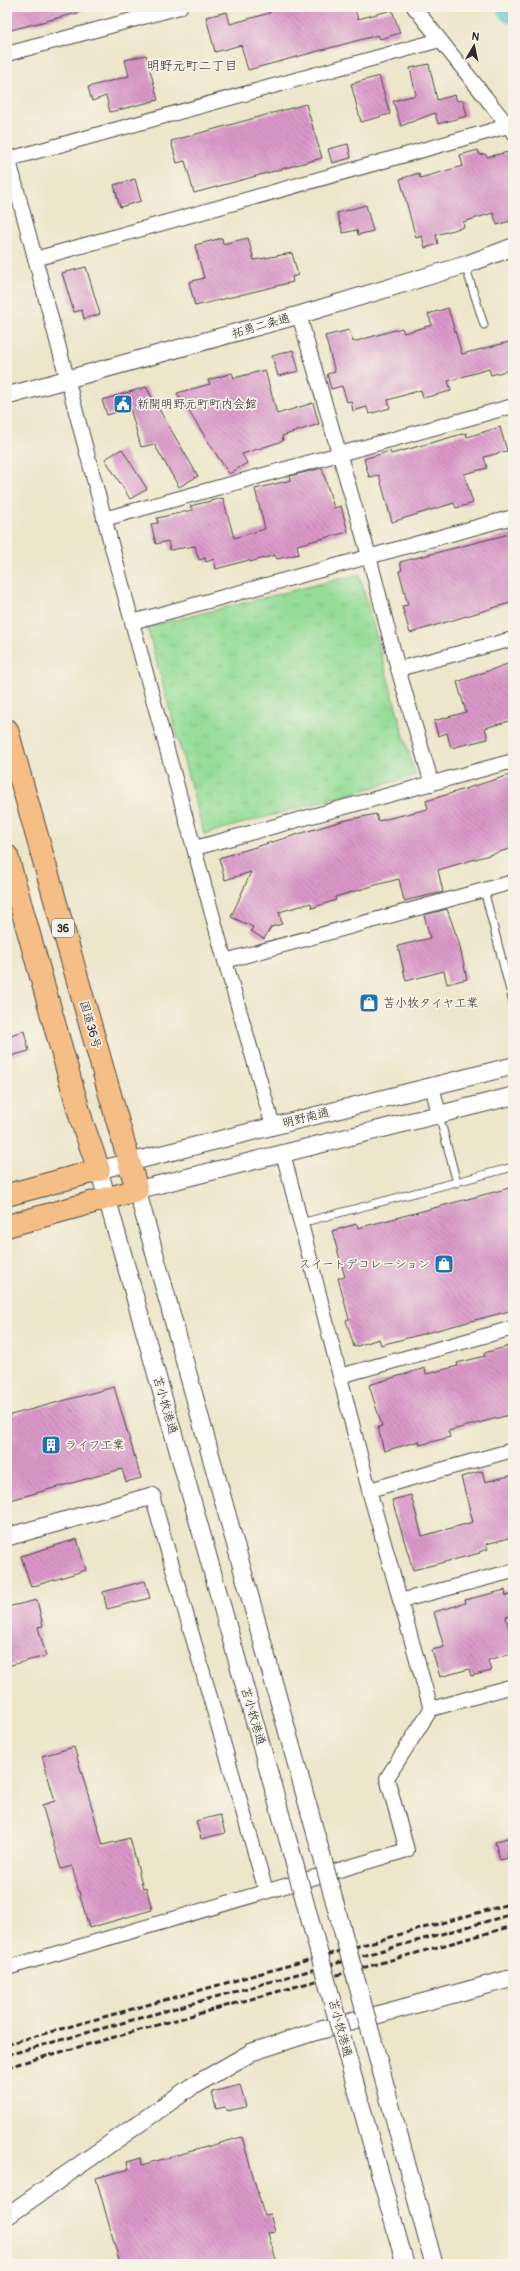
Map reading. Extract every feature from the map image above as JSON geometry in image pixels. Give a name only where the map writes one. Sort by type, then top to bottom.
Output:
[{"type":"highway","name":"国道36号","points":[[7,730],[137,1190]]},
{"type":"highway","points":[[7,856],[82,1122],[99,1170],[7,1195]]},
{"type":"highway","points":[[7,1226],[137,1190]]},
{"type":"street","points":[[7,54],[180,7]]},
{"type":"street","points":[[35,259],[511,129],[414,7]]},
{"type":"street","points":[[273,1126],[225,961],[132,622],[8,156],[440,40]]},
{"type":"street","name":"拓勇二条通","points":[[7,396],[299,315],[465,265],[513,247]]},
{"type":"street","points":[[299,315],[369,556],[398,669],[432,784]]},
{"type":"street","points":[[104,519],[513,406]]},
{"type":"street","points":[[132,622],[513,517]]},
{"type":"street","points":[[398,669],[513,638]]},
{"type":"street","points":[[195,848],[513,761]]},
{"type":"street","points":[[225,961],[513,882]]},
{"type":"street","name":"明野南通","points":[[99,1170],[513,1066]]},
{"type":"street","points":[[432,1086],[439,1114]]},
{"type":"street","points":[[434,2264],[137,1190],[513,1096]]},
{"type":"street","points":[[283,1153],[369,1490],[431,1708]]},
{"type":"street","name":"苫小牧港通","points":[[99,1170],[291,1851],[405,2264]]},
{"type":"street","points":[[340,1376],[513,1328]]},
{"type":"street","points":[[369,1490],[513,1450]]},
{"type":"street","points":[[7,1537],[152,1496],[266,1891]]},
{"type":"street","points":[[400,1601],[513,1570]]},
{"type":"street","points":[[7,1968],[408,1850],[387,1778],[431,1708],[513,1686]]},
{"type":"street","points":[[7,2216],[191,2087],[252,2052],[314,2032],[513,1979]]},
{"type":"lane","points":[[465,265],[484,325]]},
{"type":"lane","points":[[484,890],[513,1002]]},
{"type":"lane","points":[[439,1114],[457,1183]]},
{"type":"lane","points":[[301,1223],[513,1167]]},
{"type":"green space","points":[[359,574],[415,776],[204,834],[147,627]]},
{"type":"building","points":[[7,7],[80,7],[81,12],[7,31]]},
{"type":"building","points":[[279,7],[354,7],[358,19],[392,10],[400,33],[380,39],[378,35],[248,70],[241,45],[215,52],[206,17],[227,12],[230,24],[270,13],[269,10]]},
{"type":"building","points":[[146,55],[158,100],[110,112],[106,96],[92,101],[88,87],[129,76],[125,60]]},
{"type":"building","points":[[429,64],[437,100],[455,95],[457,101],[463,100],[467,116],[438,124],[435,113],[401,126],[393,101],[416,95],[410,68]]},
{"type":"building","points":[[379,76],[390,114],[361,122],[351,84]]},
{"type":"building","points":[[306,104],[322,158],[194,193],[185,161],[177,163],[171,141]]},
{"type":"building","points":[[348,144],[351,158],[332,163],[328,149]]},
{"type":"building","points":[[478,150],[480,155],[485,154],[487,157],[508,152],[513,159],[513,220],[497,225],[493,213],[463,222],[464,227],[436,235],[438,244],[425,248],[422,236],[416,238],[400,179],[419,173],[420,178],[463,166],[460,155]]},
{"type":"building","points":[[135,179],[141,201],[120,207],[114,185]]},
{"type":"building","points":[[366,205],[373,231],[358,235],[357,230],[343,233],[337,213]]},
{"type":"building","points":[[222,238],[223,244],[248,238],[254,260],[292,253],[298,275],[292,277],[293,282],[195,306],[189,282],[204,278],[195,245]]},
{"type":"building","points":[[86,267],[100,314],[84,319],[82,310],[74,312],[62,273]]},
{"type":"building","points":[[448,308],[462,354],[513,341],[513,369],[491,375],[489,369],[448,381],[451,391],[423,398],[421,390],[388,400],[390,408],[369,414],[367,407],[353,411],[351,401],[347,402],[342,386],[331,389],[327,374],[335,372],[325,336],[349,330],[353,342],[402,328],[404,333],[432,325],[428,314]]},
{"type":"building","points":[[293,350],[299,371],[278,376],[272,356]]},
{"type":"building","points":[[265,370],[277,414],[313,403],[319,424],[282,436],[283,441],[242,454],[247,463],[229,474],[177,393],[210,384],[208,380],[232,373],[234,378]]},
{"type":"building","points":[[146,387],[198,476],[179,487],[154,444],[141,447],[130,408],[107,415],[102,400]]},
{"type":"building","points":[[500,427],[507,451],[484,457],[487,468],[464,474],[473,503],[456,508],[454,503],[392,522],[379,475],[369,477],[364,459],[390,451],[391,454],[466,433],[467,437]]},
{"type":"building","points":[[122,449],[147,489],[130,499],[105,459]]},
{"type":"building","points":[[322,468],[334,508],[341,506],[348,532],[297,545],[299,554],[277,559],[275,555],[216,569],[214,559],[206,562],[205,558],[199,560],[195,546],[170,550],[168,541],[156,544],[151,524],[158,523],[157,518],[193,510],[190,506],[223,498],[234,538],[265,529],[255,489],[291,480],[290,476]]},
{"type":"building","points":[[513,533],[513,602],[410,633],[402,606],[408,605],[399,571],[402,570],[400,562]]},
{"type":"building","points":[[513,662],[513,720],[485,728],[488,739],[451,748],[447,733],[438,736],[434,721],[466,712],[457,682]]},
{"type":"building","points":[[513,774],[513,848],[438,870],[443,892],[404,901],[399,879],[376,885],[335,897],[336,900],[312,908],[311,903],[279,912],[282,924],[271,927],[264,939],[251,931],[253,927],[231,917],[251,872],[225,880],[219,858],[342,821],[376,814],[378,821],[428,809],[426,801]]},
{"type":"building","points":[[447,909],[459,943],[467,979],[447,984],[444,971],[406,981],[398,946],[430,938],[424,915]]},
{"type":"building","points":[[24,1031],[29,1051],[7,1057],[7,1036]]},
{"type":"building","name":"スイートデコレーション","points":[[513,1187],[513,1310],[381,1345],[379,1339],[354,1347],[346,1320],[349,1319],[338,1278],[345,1277],[332,1231],[357,1224],[358,1228]]},
{"type":"building","points":[[509,1346],[513,1361],[513,1414],[448,1431],[450,1437],[420,1445],[419,1441],[384,1451],[378,1427],[382,1426],[369,1385],[425,1368],[426,1374],[458,1366],[457,1363],[485,1356],[484,1353]]},
{"type":"building","name":"ライフ工業","points":[[114,1387],[141,1478],[126,1482],[122,1469],[7,1501],[7,1416]]},
{"type":"building","points":[[482,1471],[485,1482],[513,1475],[513,1537],[486,1544],[488,1549],[479,1552],[480,1553],[413,1570],[392,1500],[411,1495],[422,1536],[473,1522],[461,1477]]},
{"type":"building","points":[[77,1539],[86,1570],[31,1587],[21,1556]]},
{"type":"building","points":[[145,1581],[150,1598],[107,1609],[103,1592]]},
{"type":"building","points":[[505,1590],[506,1596],[513,1594],[513,1615],[506,1617],[513,1644],[513,1653],[488,1660],[491,1671],[471,1676],[469,1669],[440,1677],[432,1650],[444,1647],[434,1612],[466,1603],[465,1600]]},
{"type":"building","points":[[37,1600],[43,1626],[38,1627],[46,1656],[7,1666],[7,1607]]},
{"type":"building","points":[[74,1747],[103,1845],[130,1838],[143,1888],[146,1887],[152,1910],[89,1928],[72,1866],[61,1869],[42,1805],[55,1801],[42,1756]]},
{"type":"building","points":[[220,1815],[225,1833],[201,1839],[196,1821]]},
{"type":"building","points":[[513,1836],[513,1857],[500,1860],[495,1842]]},
{"type":"building","points":[[240,2085],[246,2107],[227,2111],[225,2107],[216,2109],[212,2092]]},
{"type":"building","points":[[242,2137],[264,2215],[270,2214],[275,2232],[268,2233],[277,2264],[120,2264],[96,2178],[129,2169],[127,2162],[141,2158],[142,2165]]},
{"type":"railway","points":[[7,2044],[513,1903]]},
{"type":"railway","points":[[7,2055],[513,1914]]},
{"type":"railway","points":[[7,2067],[513,1926]]},
{"type":"place","name":"新開明野元町町内会館","points":[[123,404]]},
{"type":"place","name":"苫小牧タイヤ工業","points":[[369,1003]]},
{"type":"place","name":"スイートデコレーション","points":[[444,1264]]},
{"type":"place","name":"ライフ工業","points":[[51,1445]]},
{"type":"district","name":"明野元町二丁目","points":[[192,66]]}]
